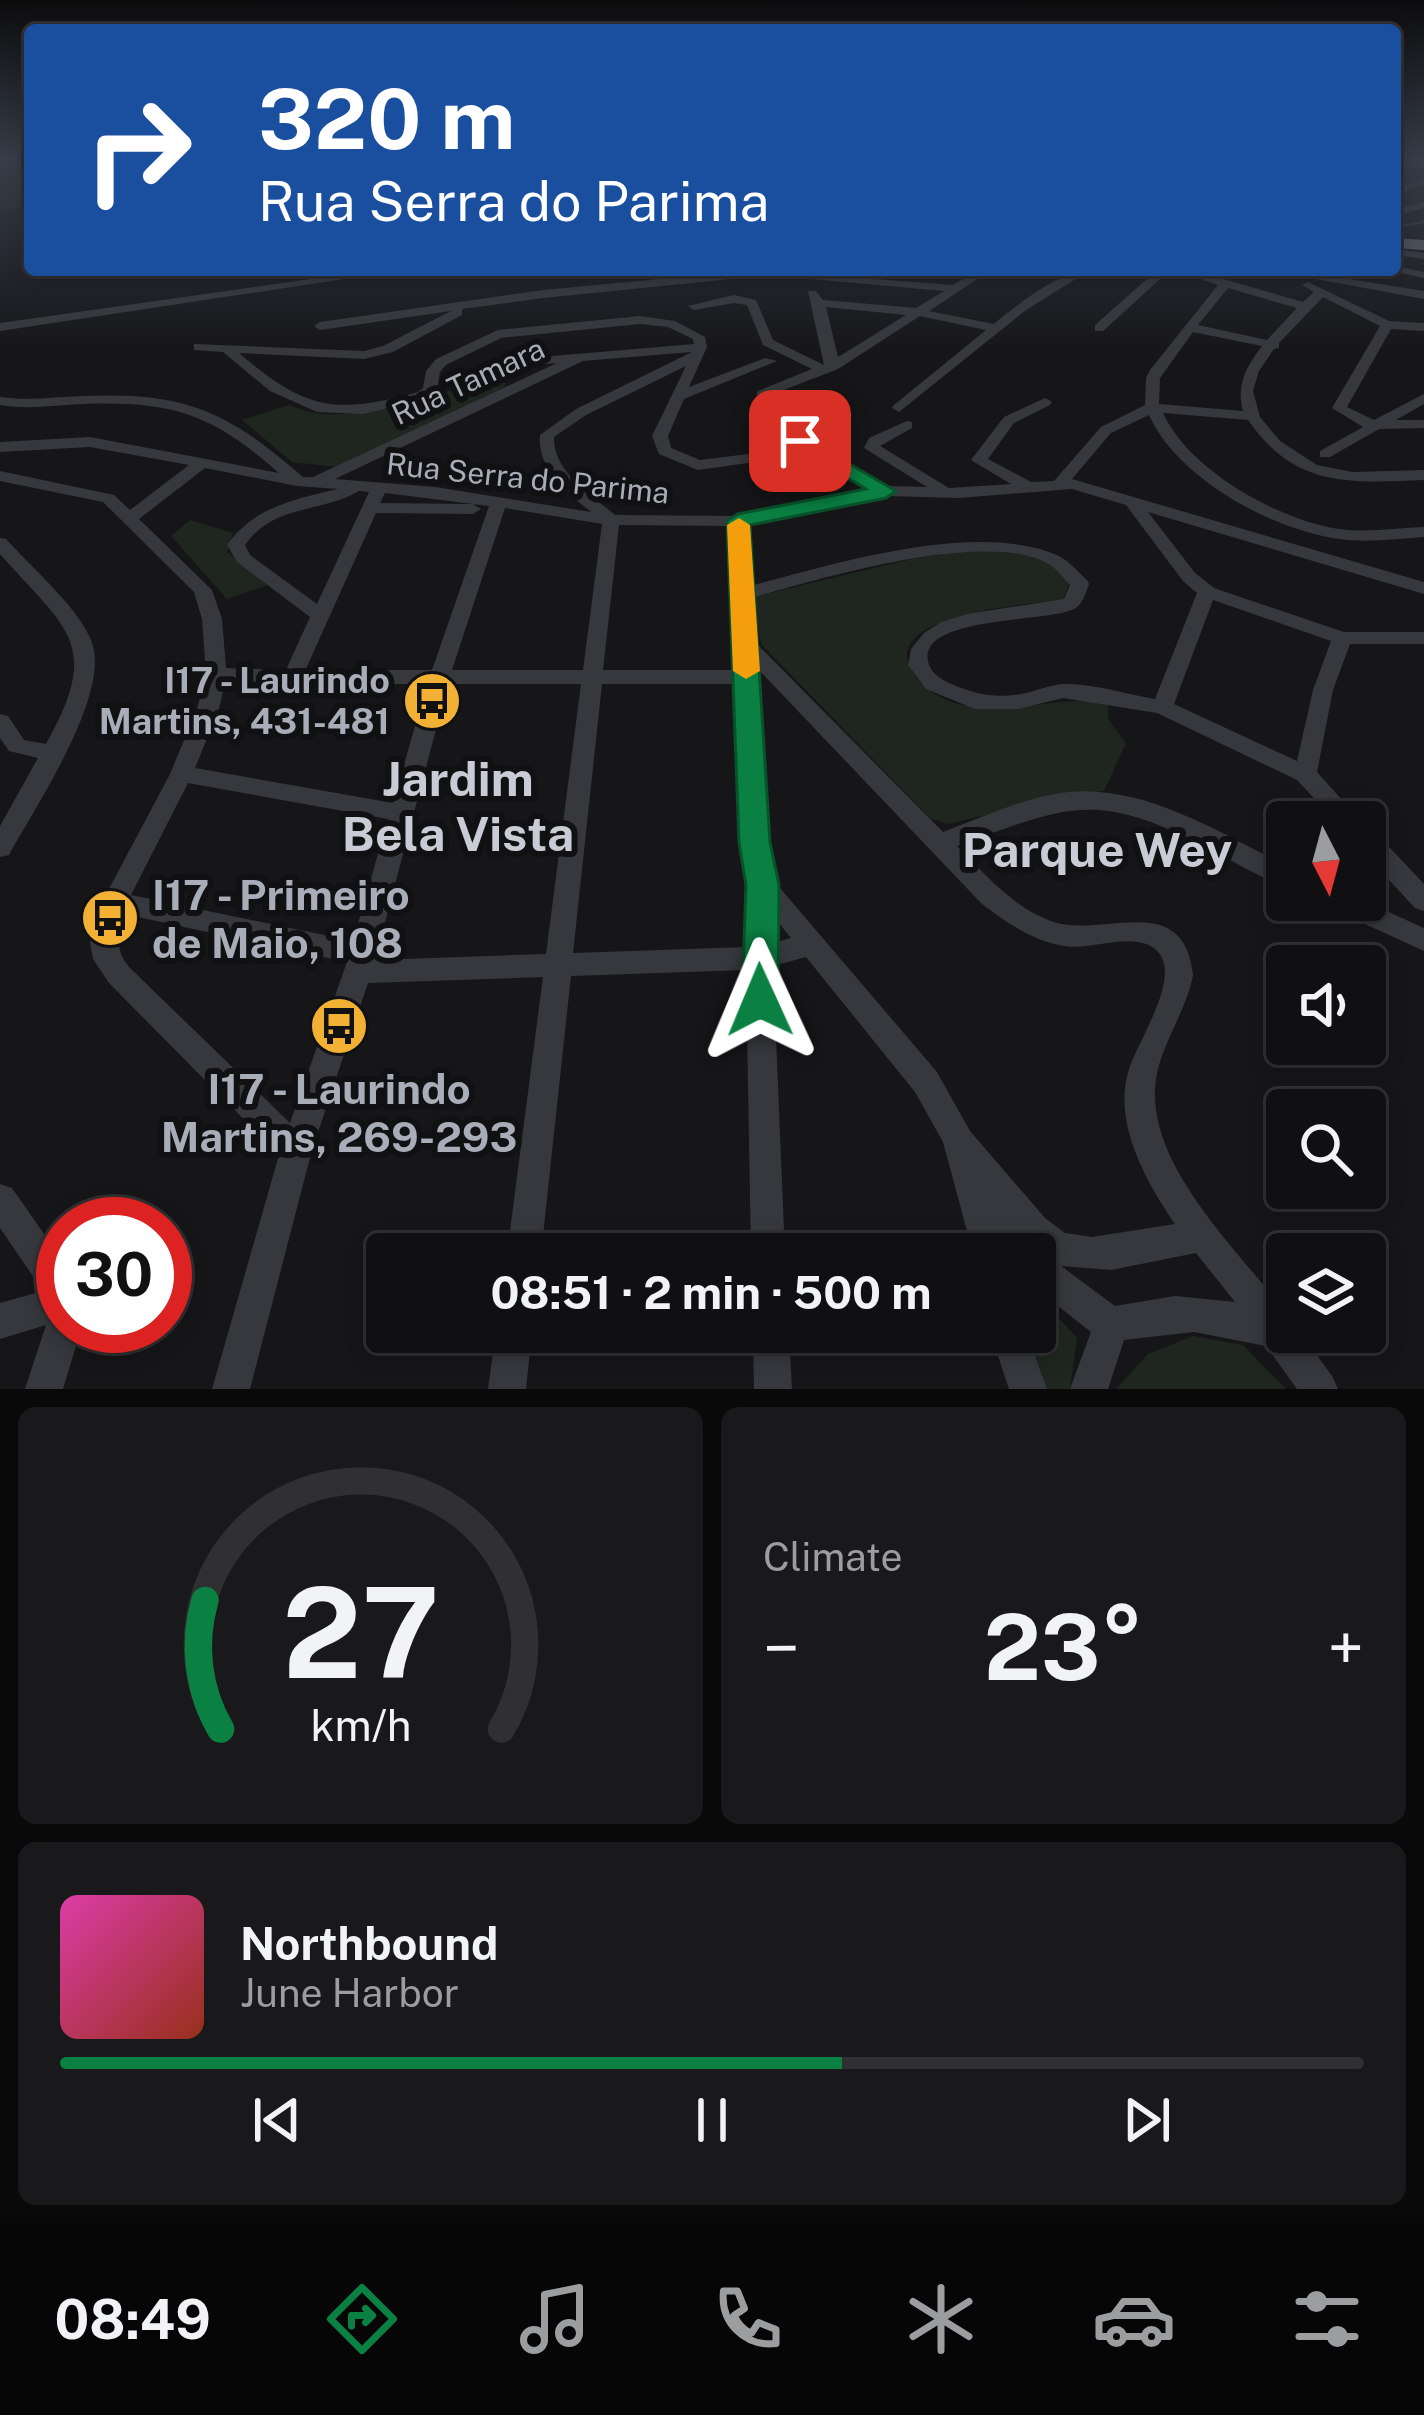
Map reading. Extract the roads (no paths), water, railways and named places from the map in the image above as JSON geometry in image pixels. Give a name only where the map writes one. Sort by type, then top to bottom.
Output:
[{"type":"street","points":[[0,327],[356,276]]},
{"type":"street","points":[[320,326],[756,276]]},
{"type":"street","points":[[797,276],[819,303],[829,368]]},
{"type":"street","points":[[833,276],[950,288]]},
{"type":"street","points":[[763,394],[829,368],[974,276]]},
{"type":"street","points":[[948,492],[872,448],[874,441],[995,328],[1075,276]]},
{"type":"street","points":[[1099,328],[1157,276]]},
{"type":"street","points":[[1199,276],[1306,307]]},
{"type":"street","points":[[1295,276],[1424,295]]},
{"type":"street","points":[[1337,276],[1424,311]]},
{"type":"street","points":[[1302,278],[1319,294],[1387,325],[1424,327]]},
{"type":"street","points":[[1225,284],[1157,368],[1151,408],[1162,428],[1196,466],[1230,490],[1295,522],[1338,535],[1424,532]]},
{"type":"street","points":[[1319,294],[1254,366],[1246,396],[1251,416],[1273,445],[1308,470],[1349,476],[1424,475]]},
{"type":"street","points":[[694,306],[734,299],[752,303],[768,342],[829,368]]},
{"type":"street","points":[[819,303],[917,312],[995,328]]},
{"type":"street","points":[[199,347],[322,355],[376,353],[468,306]]},
{"type":"street","points":[[227,349],[301,406],[343,412],[423,395],[432,387],[433,371],[441,362],[498,334],[659,321],[700,338],[682,394],[659,436],[672,458],[716,465],[771,456]]},
{"type":"street","points":[[1387,325],[1338,405],[1347,415],[1371,425],[1424,424]]},
{"type":"street","points":[[1194,328],[1274,345]]},
{"type":"street","points":[[498,364],[697,352]]},
{"type":"street","points":[[527,1233],[611,520],[553,463],[545,451],[547,435],[580,412],[697,352]]},
{"type":"street","name":"Rua Tamara","points":[[306,482],[578,358]]},
{"type":"street","points":[[682,394],[770,361]]},
{"type":"street","points":[[1325,454],[1424,398]]},
{"type":"street","points":[[0,401],[142,399],[193,405],[220,418],[306,482]]},
{"type":"street","points":[[1026,486],[980,460],[1009,420],[1045,402]]},
{"type":"street","points":[[1060,484],[1106,430],[1151,408],[1251,416]]},
{"type":"street","points":[[1132,418],[1162,428]]},
{"type":"street","name":"Rua Serra do Parima","points":[[4,447],[80,441],[306,482],[611,520],[738,521],[886,491],[1060,484],[1130,499],[1424,588]]},
{"type":"street","points":[[800,441],[886,491]]},
{"type":"street","points":[[131,517],[202,463]]},
{"type":"street","points":[[0,476],[99,494],[131,517],[202,590],[212,619],[216,674],[208,709],[181,774],[115,902],[103,942],[107,959],[140,998],[296,1150]]},
{"type":"street","points":[[216,674],[293,676],[322,617],[372,508],[372,487],[269,515],[248,529],[236,545],[243,558],[322,617]]},
{"type":"street","points":[[1130,499],[1189,577],[1207,592],[1342,638],[1424,638]]},
{"type":"street","points":[[230,1389],[296,1150],[360,963],[439,679],[496,506],[372,508]]},
{"type":"street","points":[[738,521],[754,842],[762,885],[759,958],[768,1233]]},
{"type":"street","points":[[1338,535],[1343,552],[1357,569]]},
{"type":"street","points":[[0,543],[75,627],[84,646],[81,696],[0,848]]},
{"type":"street","points":[[743,594],[913,556],[974,547],[1030,549],[1065,563],[1074,574],[1080,584],[1072,603],[1035,614],[966,621],[939,629],[918,653],[924,675],[943,692],[975,702],[1018,702],[1077,692],[1162,707],[1305,774],[1330,801]]},
{"type":"street","points":[[1162,707],[1207,592]]},
{"type":"street","points":[[1305,774],[1322,690],[1342,638]]},
{"type":"street","points":[[743,641],[991,897],[1037,927],[1087,938],[1147,933],[1165,940],[1175,951],[1181,969],[1178,990],[1148,1055],[1140,1085],[1142,1114],[1167,1182],[1201,1235],[1266,1318]]},
{"type":"street","points":[[367,677],[594,680],[775,687],[794,692]]},
{"type":"street","points":[[0,721],[17,746],[53,753]]},
{"type":"street","points":[[181,774],[402,814]]},
{"type":"street","points":[[941,842],[1060,801],[1086,799],[1116,802],[1156,816],[1266,867]]},
{"type":"street","points":[[1386,860],[1424,901]]},
{"type":"street","points":[[762,885],[897,1043],[957,1138],[1032,1226],[1056,1247],[1085,1253],[1201,1235]]},
{"type":"street","points":[[115,902],[360,963],[560,968],[759,958],[812,944]]},
{"type":"street","points":[[1383,921],[1424,940]]},
{"type":"street","points":[[957,1138],[982,1233]]},
{"type":"street","points":[[0,1200],[36,1252]]},
{"type":"street","points":[[979,1219],[995,1233]]},
{"type":"street","points":[[1056,1283],[1111,1325],[1188,1310],[1266,1328]]},
{"type":"street","points":[[0,1321],[36,1309]]},
{"type":"street","points":[[1089,1389],[1111,1325]]},
{"type":"street","points":[[44,1389],[55,1353]]},
{"type":"street","points":[[507,1389],[511,1353]]},
{"type":"street","points":[[772,1353],[773,1389]]},
{"type":"street","points":[[1015,1353],[1028,1389]]},
{"type":"street","points":[[1292,1353],[1319,1389]]},
{"type":"waterway","points":[[1401,226],[1419,223]]},
{"type":"place","name":"I17 - Laurindo Martins, 431-481","points":[[432,701]]},
{"type":"place","name":"I17 - Primeiro de Maio, 108","points":[[110,918]]},
{"type":"place","name":"I17 - Laurindo Martins, 269-293","points":[[339,1026]]},
{"type":"district","name":"Jardim Bela Vista","points":[[458,806]]},
{"type":"district","name":"Parque Wey","points":[[1097,849]]}]
